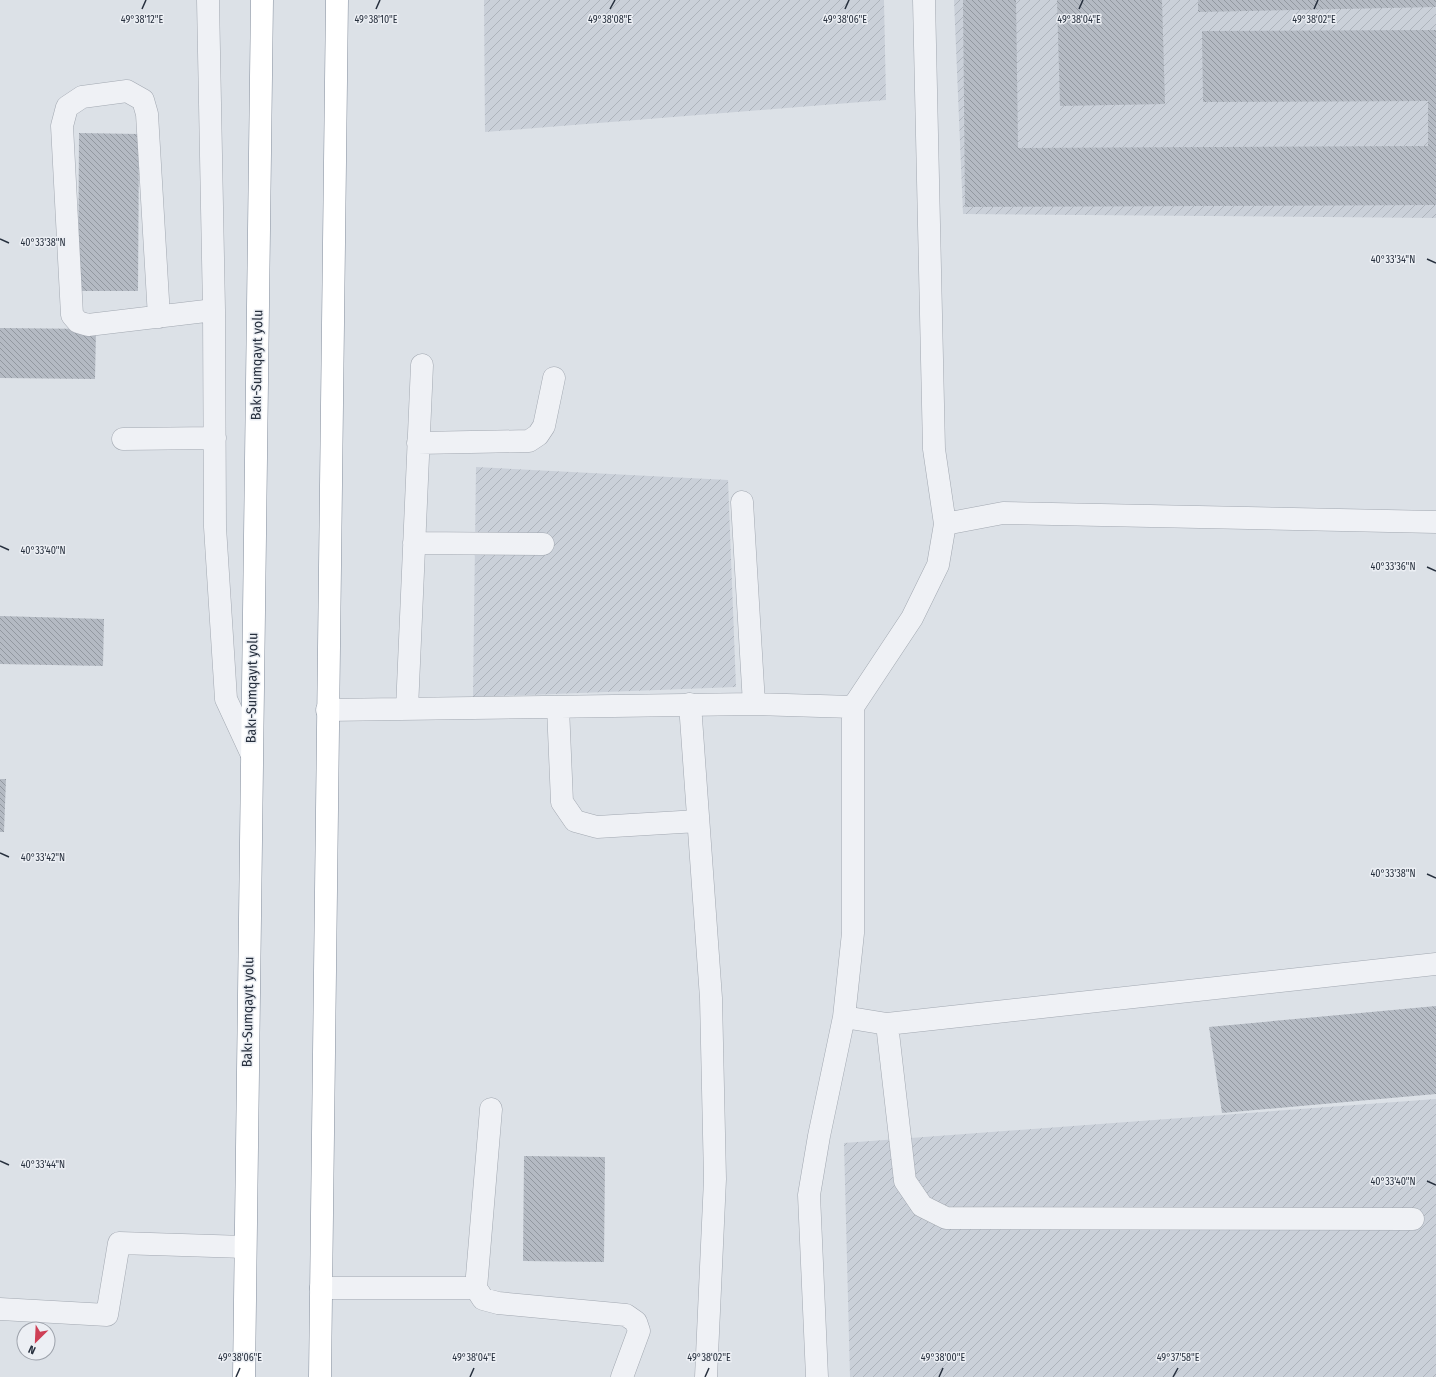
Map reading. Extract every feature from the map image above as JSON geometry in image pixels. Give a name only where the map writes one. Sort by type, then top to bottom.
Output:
[{"type":"highway","name":"Bakı-Sumqayıt yolu","points":[[244,1377],[262,0]]},
{"type":"highway","points":[[320,1377],[327,710],[337,0]]},
{"type":"lane","points":[[208,0],[214,310],[215,527],[226,699],[251,753]]},
{"type":"lane","points":[[818,1377],[808,1195],[844,1017],[853,933],[853,707],[912,618],[938,565],[944,524],[934,449],[924,0]]},
{"type":"lane","points":[[160,317],[147,114],[143,100],[127,91],[82,97],[67,107],[62,126],[72,315],[78,322],[88,325],[160,317],[214,310]]},
{"type":"lane","points":[[407,709],[422,365]]},
{"type":"lane","points":[[418,443],[529,441],[538,435],[544,426],[554,378]]},
{"type":"lane","points":[[123,439],[215,438]]},
{"type":"lane","points":[[742,502],[754,704]]},
{"type":"lane","points":[[944,524],[1003,513],[1436,522]]},
{"type":"lane","points":[[414,543],[543,544]]},
{"type":"lane","points":[[327,710],[690,704],[853,707]]},
{"type":"lane","points":[[690,704],[711,998],[715,1179],[706,1377]]},
{"type":"lane","points":[[558,707],[562,802],[575,821],[597,826],[698,821]]},
{"type":"lane","points":[[844,1017],[888,1024],[1436,964]]},
{"type":"lane","points":[[888,1024],[905,1181],[922,1206],[946,1218],[1413,1219]]},
{"type":"lane","points":[[491,1109],[476,1288],[483,1299],[498,1303],[626,1315],[636,1322],[639,1331],[622,1377]]},
{"type":"lane","points":[[0,1309],[107,1315],[119,1243],[245,1247]]},
{"type":"lane","points":[[321,1288],[476,1288]]},
{"type":"shaded area","points":[[484,0],[884,0],[886,100],[485,132]]},
{"type":"shaded area","points":[[954,0],[1436,0],[1436,218],[963,214]]},
{"type":"shaded area","points":[[476,467],[728,480],[736,687],[473,697]]},
{"type":"shaded area","points":[[1436,1099],[1436,1377],[850,1377],[844,1143]]},
{"type":"building","points":[[963,0],[1016,0],[1018,148],[1428,146],[1428,101],[1203,102],[1202,31],[1436,30],[1436,205],[965,207]]},
{"type":"building","points":[[1057,0],[1162,0],[1165,104],[1060,106]]},
{"type":"building","points":[[1198,0],[1436,0],[1436,7],[1198,12]]},
{"type":"building","points":[[79,133],[139,134],[138,291],[78,291]]},
{"type":"building","points":[[0,328],[96,329],[95,379],[0,378]]},
{"type":"building","points":[[0,616],[104,619],[103,666],[0,664]]},
{"type":"building","points":[[0,779],[6,779],[4,832],[0,832]]},
{"type":"building","points":[[1436,1006],[1436,1094],[1222,1113],[1209,1027]]},
{"type":"building","points":[[524,1156],[605,1157],[604,1262],[523,1261]]}]
